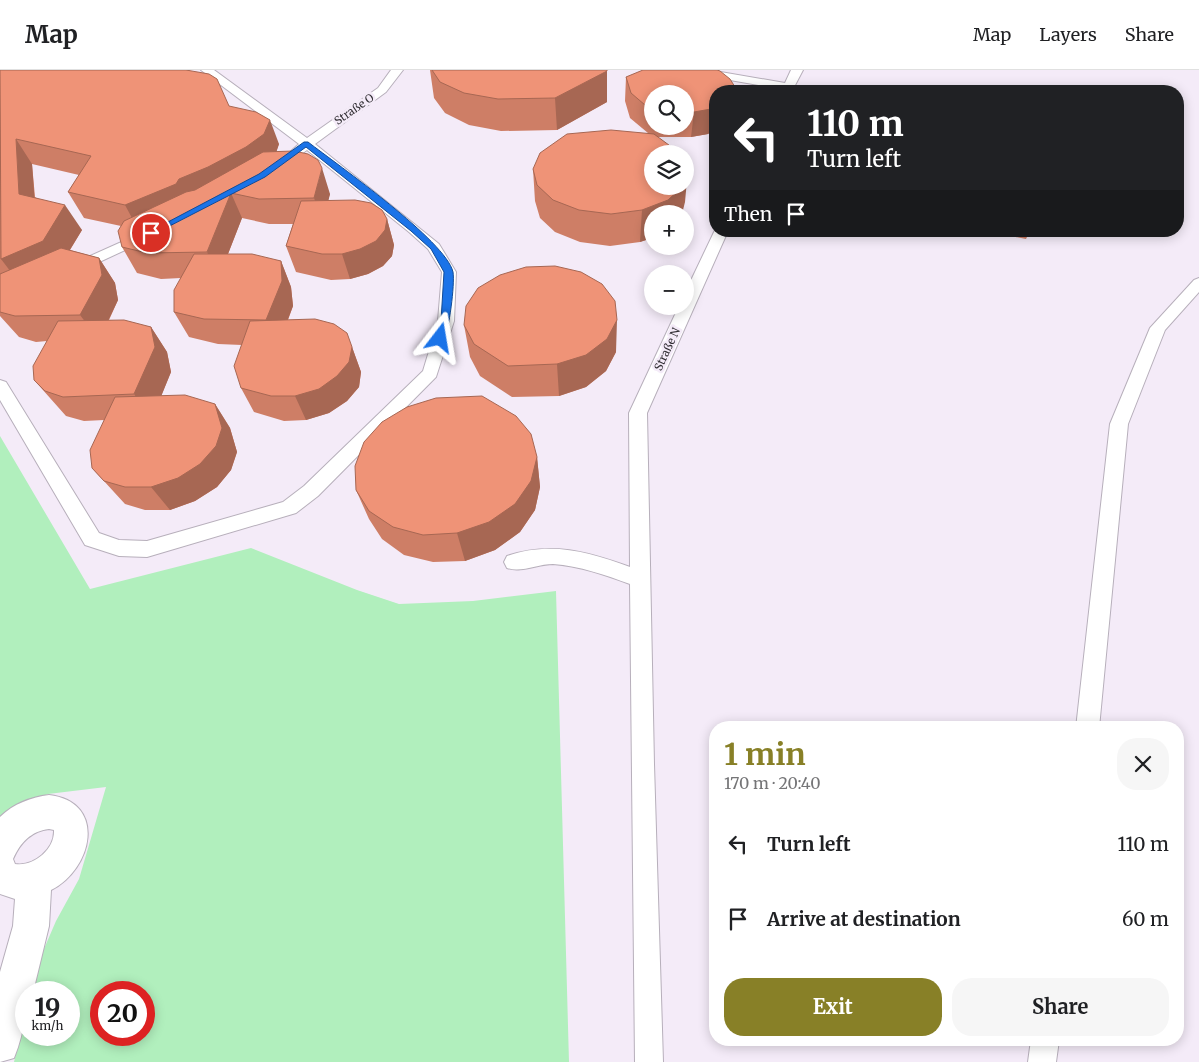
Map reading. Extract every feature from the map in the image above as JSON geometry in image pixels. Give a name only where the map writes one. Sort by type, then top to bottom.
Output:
[{"type":"street","points":[[0,850],[12,829],[28,817],[45,811],[60,813],[70,822],[71,837],[65,855],[51,870],[17,875],[31,926],[0,1044]]},
{"type":"lane","points":[[0,386],[92,539],[107,546],[126,550],[147,549],[289,508],[311,491],[430,373],[446,321],[449,272],[434,247],[306,143],[207,70]]},
{"type":"lane","name":"Straße O","points":[[284,161],[306,143],[382,90],[397,70]]},
{"type":"lane","points":[[690,70],[767,85]]},
{"type":"lane","points":[[789,85],[797,70]]},
{"type":"lane","points":[[62,274],[155,231]]},
{"type":"lane","name":"Straße N","points":[[639,579],[638,413],[718,237]]},
{"type":"lane","points":[[1088,721],[1119,424],[1158,328],[1199,283]]},
{"type":"lane","points":[[514,562],[541,556],[575,559],[600,564],[639,579],[649,1062]]},
{"type":"lane","points":[[1042,1062],[1044,1046]]},
{"type":"green space","points":[[0,436],[90,589],[251,548],[357,590],[399,604],[473,601],[556,591],[569,1062],[14,1062],[18,1046],[80,1046],[80,981],[33,981],[37,965],[56,921],[79,879],[106,787],[48,794],[26,803],[0,826]]},
{"type":"building","points":[[0,70],[186,70],[209,74],[217,79],[229,106],[256,112],[270,120],[264,134],[246,147],[208,167],[179,179],[176,184],[125,205],[68,192],[91,156],[16,139],[19,194],[65,205],[43,241],[1,259]]},
{"type":"building","points":[[432,70],[607,71],[555,98],[498,99],[464,93],[440,82]]},
{"type":"building","points":[[643,70],[717,70],[730,79],[734,85],[709,85],[709,109],[694,112],[694,85],[644,85],[644,104],[631,93],[626,77]]},
{"type":"building","points":[[611,130],[655,135],[669,145],[644,145],[644,195],[673,195],[668,200],[655,205],[644,205],[644,209],[642,210],[611,214],[579,210],[553,200],[537,185],[533,169],[540,153],[567,134]]},
{"type":"building","points":[[294,151],[308,154],[318,160],[322,168],[314,198],[259,199],[231,193],[207,252],[147,253],[122,247],[118,231],[124,221],[186,192],[195,190],[263,152]]},
{"type":"building","points":[[355,200],[371,203],[382,210],[387,219],[385,230],[376,241],[360,249],[342,254],[322,254],[286,246],[301,201]]},
{"type":"building","points":[[61,248],[99,258],[102,275],[80,315],[15,316],[0,312],[0,274]]},
{"type":"building","points":[[194,254],[252,254],[281,261],[282,281],[266,320],[204,319],[174,312],[174,290]]},
{"type":"building","points":[[555,266],[581,272],[602,284],[615,301],[617,320],[607,339],[586,355],[557,364],[508,366],[474,344],[464,325],[466,306],[478,288],[500,275],[526,267]]},
{"type":"building","points":[[315,319],[334,324],[347,333],[352,347],[349,362],[337,376],[319,389],[295,396],[271,396],[241,388],[234,366],[250,321]]},
{"type":"building","points":[[124,320],[151,327],[155,347],[134,394],[63,397],[45,391],[34,380],[33,366],[58,321]]},
{"type":"building","points":[[185,395],[215,404],[222,428],[216,446],[200,464],[178,478],[151,487],[125,487],[104,481],[92,468],[90,450],[115,397]]},
{"type":"building","points":[[482,396],[516,416],[531,434],[537,457],[531,481],[515,504],[489,522],[457,533],[423,535],[393,527],[369,511],[356,490],[355,466],[364,442],[382,422],[407,407],[436,398]]},
{"type":"route","points":[[151,233],[262,176],[306,143],[434,247],[449,272],[446,321],[440,338]]}]
